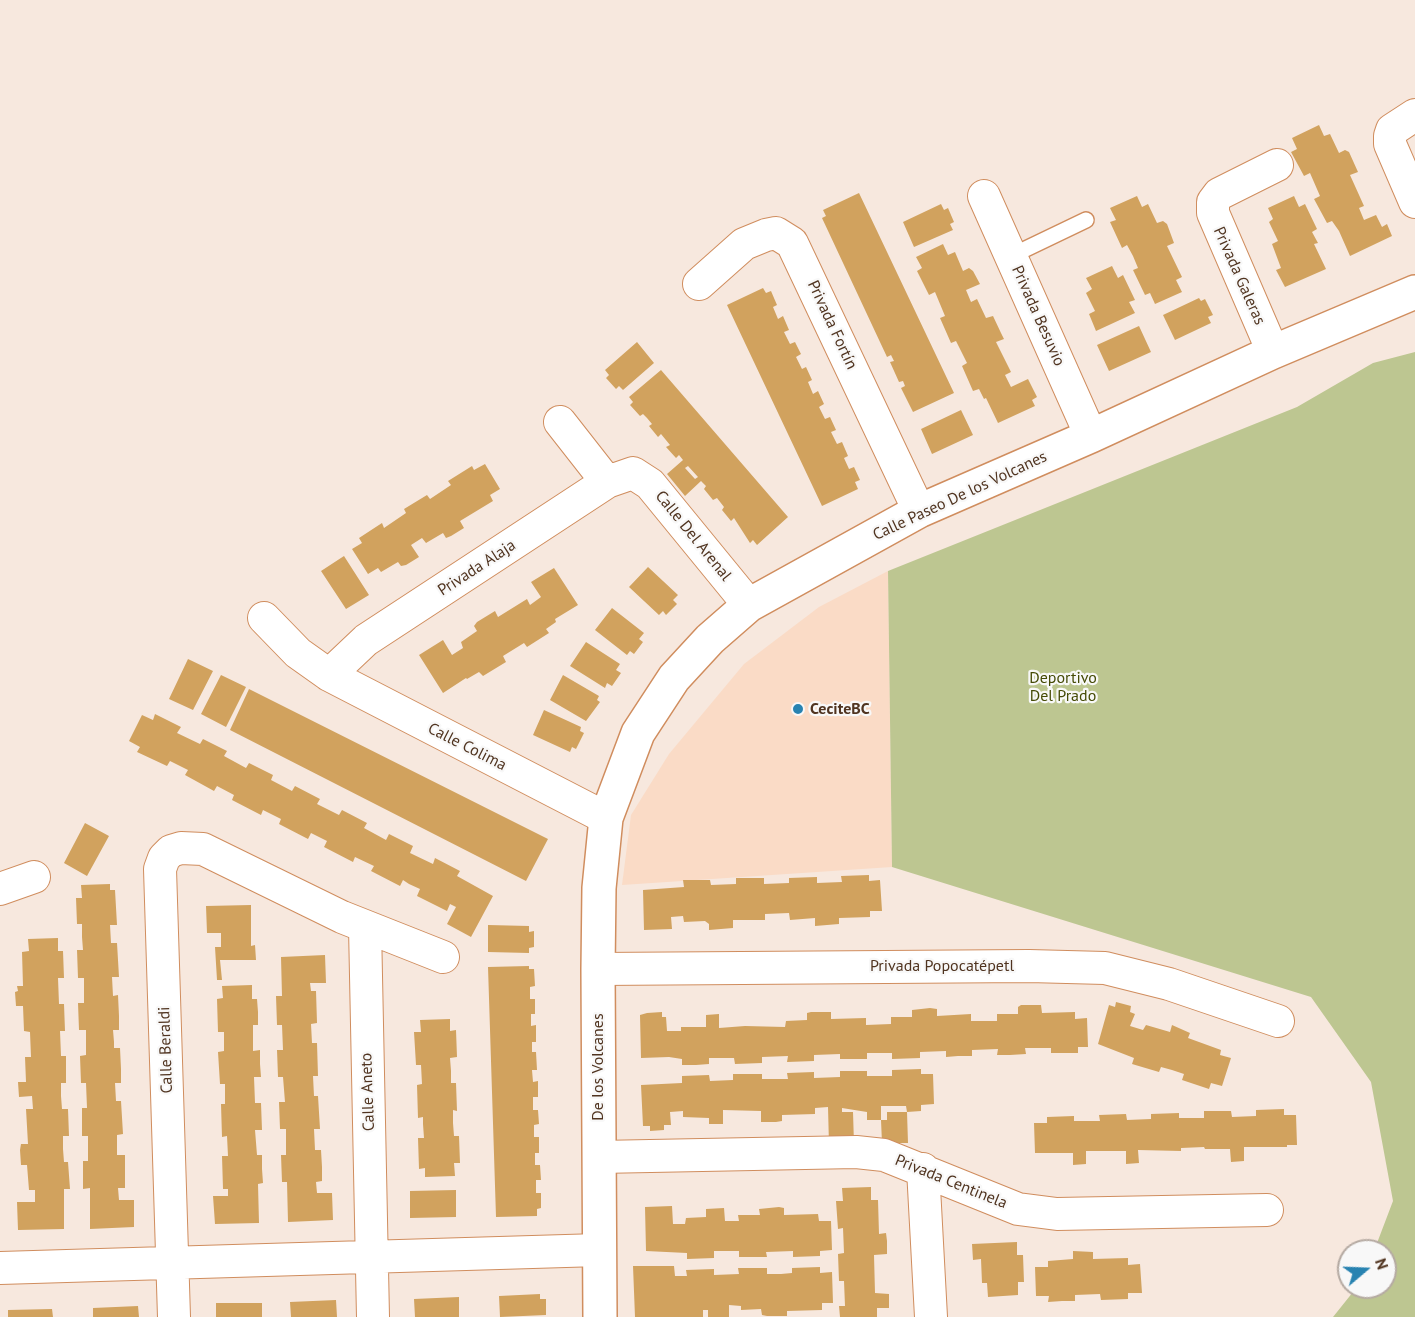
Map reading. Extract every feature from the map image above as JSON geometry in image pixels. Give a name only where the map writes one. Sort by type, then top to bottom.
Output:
[{"type":"street","points":[[1415,115],[1392,130],[1390,136],[1390,144],[1415,202]]},
{"type":"street","name":"Privada Galeras","points":[[1273,352],[1213,213],[1213,202],[1219,194],[1277,165]]},
{"type":"street","name":"Privada Besuvio","points":[[984,196],[1091,436]]},
{"type":"street","name":"Privada Fortín","points":[[699,284],[744,244],[776,233],[792,243],[919,511]]},
{"type":"street","name":"Calle Paseo De los Volcanes","points":[[606,818],[638,733],[674,678],[710,639],[749,604],[919,511],[1091,436],[1273,352],[1415,292]]},
{"type":"street","name":"Calle Del Arenal","points":[[560,422],[620,477],[650,484],[749,604]]},
{"type":"street","name":"Privada Alaja","points":[[329,675],[366,640],[620,477]]},
{"type":"street","name":"Calle Colima","points":[[264,618],[298,652],[329,675],[606,818]]},
{"type":"street","name":"De los Volcanes","points":[[600,1317],[598,969],[599,888],[606,818]]},
{"type":"street","name":"Calle Beraldi","points":[[174,1317],[160,869],[164,858],[171,851],[181,848],[203,849],[365,927]]},
{"type":"street","points":[[0,889],[34,877]]},
{"type":"street","points":[[365,927],[443,957]]},
{"type":"street","name":"Calle Aneto","points":[[365,927],[373,1317]]},
{"type":"street","name":"Privada Popocatépetl","points":[[598,969],[1029,966],[1105,968],[1170,984],[1278,1021]]},
{"type":"street","name":"Privada Centinela","points":[[598,1157],[856,1152],[884,1155],[1018,1209],[1047,1212],[1267,1210]]},
{"type":"street","points":[[923,1169],[931,1317]]},
{"type":"street","points":[[0,1268],[599,1250]]},
{"type":"lane","points":[[1011,256],[1086,220]]},
{"type":"shaded area","name":"CeciteBC","points":[[888,571],[892,867],[622,885],[631,815],[669,754],[744,664],[819,607]]},
{"type":"green space","name":"Deportivo Del Prado","points":[[1415,352],[1415,1317],[1333,1317],[1347,1299],[1397,1299],[1397,1239],[1379,1239],[1393,1201],[1371,1082],[1311,997],[892,867],[888,571],[1297,407],[1373,363]]},
{"type":"building","points":[[1319,125],[1324,136],[1330,134],[1339,153],[1345,150],[1349,152],[1358,172],[1350,175],[1364,206],[1359,208],[1364,220],[1376,215],[1382,227],[1387,224],[1392,236],[1350,256],[1339,231],[1332,221],[1327,223],[1314,199],[1320,196],[1310,173],[1304,176],[1291,152],[1297,149],[1292,138]]},
{"type":"building","points":[[859,193],[954,393],[913,412],[901,388],[905,386],[903,381],[899,382],[890,362],[894,361],[891,355],[887,357],[822,218],[826,216],[823,210]]},
{"type":"building","points":[[1137,196],[1142,207],[1148,204],[1157,223],[1163,221],[1167,224],[1174,243],[1167,246],[1182,277],[1176,280],[1182,292],[1155,304],[1150,293],[1145,295],[1133,270],[1138,268],[1133,256],[1127,245],[1122,248],[1110,222],[1116,220],[1110,208]]},
{"type":"building","points":[[1294,196],[1299,207],[1305,204],[1317,229],[1312,232],[1318,243],[1314,244],[1326,269],[1285,287],[1276,270],[1281,268],[1272,244],[1278,241],[1269,222],[1273,219],[1268,208]]},
{"type":"building","points":[[941,204],[944,210],[948,208],[954,222],[950,224],[953,230],[914,247],[903,222]]},
{"type":"building","points":[[943,244],[948,255],[955,252],[963,271],[969,268],[973,271],[980,284],[966,290],[971,302],[977,299],[986,318],[993,316],[1004,339],[996,342],[1011,372],[1005,375],[1011,387],[1028,379],[1037,397],[1032,400],[1035,406],[998,423],[979,389],[973,391],[962,366],[967,363],[956,341],[951,343],[940,318],[945,316],[935,292],[929,295],[917,271],[922,268],[916,257]]},
{"type":"building","points":[[1112,266],[1118,278],[1123,275],[1135,300],[1129,302],[1135,313],[1096,331],[1089,314],[1095,311],[1086,293],[1092,289],[1086,278]]},
{"type":"building","points":[[763,288],[766,293],[771,291],[777,305],[773,307],[778,319],[783,316],[789,330],[784,332],[790,344],[795,342],[801,354],[796,357],[802,369],[806,367],[812,380],[808,382],[813,394],[818,391],[824,404],[819,407],[825,419],[830,417],[836,430],[831,432],[837,444],[842,442],[848,456],[844,458],[849,469],[854,467],[860,480],[855,482],[858,489],[822,506],[727,305]]},
{"type":"building","points":[[1199,298],[1201,301],[1205,299],[1213,315],[1208,317],[1211,323],[1175,340],[1163,315]]},
{"type":"building","points":[[1139,326],[1151,352],[1109,371],[1097,345]]},
{"type":"building","points":[[637,342],[654,363],[623,390],[619,386],[616,389],[606,378],[609,375],[605,370]]},
{"type":"building","points":[[661,370],[788,517],[757,545],[753,540],[750,543],[734,518],[731,521],[722,510],[724,507],[717,498],[713,500],[701,481],[685,496],[667,474],[683,460],[679,455],[676,458],[666,447],[670,445],[661,434],[658,437],[649,426],[652,424],[647,418],[643,414],[640,416],[630,405],[633,402],[629,397]],"holes":[[[688,466],[698,477],[695,479],[685,468]]]},
{"type":"building","points":[[961,410],[973,435],[932,454],[921,429]]},
{"type":"building","points":[[485,464],[500,489],[490,495],[493,501],[460,521],[464,528],[451,536],[446,538],[443,533],[426,543],[422,538],[411,545],[419,557],[406,565],[401,566],[398,562],[381,572],[378,568],[368,574],[352,549],[362,543],[359,538],[382,523],[384,528],[406,513],[404,509],[427,495],[430,499],[451,485],[448,481],[472,466],[474,470]]},
{"type":"building","points":[[344,556],[369,595],[346,609],[321,571]]},
{"type":"building","points":[[648,567],[678,595],[673,600],[677,604],[666,615],[663,611],[659,615],[629,587]]},
{"type":"building","points":[[554,568],[578,605],[555,619],[556,622],[546,629],[549,633],[527,647],[524,643],[503,656],[506,662],[483,676],[479,672],[466,678],[443,693],[419,655],[443,640],[452,655],[463,648],[461,642],[477,631],[474,626],[477,622],[495,611],[498,617],[527,599],[530,605],[541,597],[531,582]]},
{"type":"building","points":[[612,608],[644,633],[639,639],[643,642],[634,654],[630,651],[627,655],[595,630]]},
{"type":"building","points":[[586,642],[620,664],[616,670],[621,673],[612,686],[607,683],[605,688],[570,666]]},
{"type":"building","points":[[188,659],[213,671],[193,710],[169,699]]},
{"type":"building","points":[[221,675],[246,687],[226,727],[201,714]]},
{"type":"building","points":[[563,675],[599,696],[597,700],[600,702],[586,721],[550,700]]},
{"type":"building","points":[[249,689],[548,839],[526,881],[230,730]]},
{"type":"building","points":[[544,710],[581,727],[580,731],[584,733],[576,749],[572,747],[570,752],[533,735]]},
{"type":"building","points":[[155,714],[181,727],[177,733],[200,744],[203,739],[227,751],[224,756],[246,768],[249,763],[273,775],[271,780],[292,791],[295,786],[320,799],[317,804],[339,815],[342,810],[367,823],[364,828],[386,840],[389,834],[413,846],[410,853],[433,864],[435,858],[460,871],[457,876],[493,896],[471,937],[447,924],[456,907],[450,904],[447,911],[417,896],[420,889],[403,880],[400,886],[371,871],[374,866],[355,857],[353,862],[324,847],[327,841],[311,833],[308,839],[279,824],[281,819],[263,810],[261,815],[232,800],[234,795],[217,786],[214,791],[185,775],[188,770],[170,761],[167,766],[137,752],[140,747],[129,741],[142,715],[153,720]]},
{"type":"building","points":[[85,823],[109,836],[87,876],[64,863]]},
{"type":"building","points":[[869,875],[869,881],[880,880],[882,911],[870,911],[870,917],[839,918],[839,924],[815,926],[815,918],[790,920],[789,913],[765,914],[765,920],[733,920],[733,928],[709,930],[709,924],[705,921],[684,922],[683,916],[671,917],[672,929],[644,930],[643,890],[684,887],[683,880],[710,880],[711,885],[736,884],[736,878],[764,878],[764,884],[789,883],[789,878],[817,877],[817,883],[842,882],[841,876]]},
{"type":"building","points":[[110,884],[110,890],[115,890],[117,925],[110,925],[111,943],[117,943],[119,977],[112,977],[113,996],[118,995],[119,1030],[113,1030],[114,1048],[120,1048],[121,1083],[115,1083],[116,1101],[121,1101],[123,1134],[117,1135],[117,1155],[125,1155],[125,1188],[118,1188],[119,1200],[134,1200],[134,1227],[90,1229],[90,1188],[83,1189],[83,1161],[88,1161],[88,1136],[82,1136],[82,1108],[87,1108],[86,1083],[81,1083],[80,1056],[86,1055],[86,1030],[79,1030],[78,1003],[84,1003],[84,978],[78,978],[77,950],[83,950],[82,924],[77,924],[76,898],[82,898],[81,885]]},
{"type":"building","points":[[251,905],[251,946],[255,945],[256,960],[220,960],[222,980],[217,980],[215,947],[221,947],[221,933],[207,933],[206,906]]},
{"type":"building","points":[[488,925],[529,926],[529,932],[534,931],[534,947],[529,948],[529,953],[488,952]]},
{"type":"building","points":[[58,938],[58,951],[63,951],[64,978],[58,978],[59,1004],[64,1004],[65,1031],[60,1031],[61,1056],[66,1056],[66,1083],[61,1083],[61,1096],[62,1109],[68,1109],[69,1136],[63,1136],[63,1149],[64,1162],[68,1162],[70,1189],[64,1189],[64,1229],[18,1230],[17,1202],[35,1202],[35,1190],[29,1190],[27,1165],[21,1165],[21,1144],[28,1144],[26,1109],[33,1109],[32,1096],[19,1097],[18,1082],[26,1082],[25,1057],[31,1057],[30,1032],[24,1031],[23,1006],[16,1006],[15,992],[18,991],[17,986],[23,986],[22,952],[29,951],[28,939]]},
{"type":"building","points":[[325,955],[326,983],[310,983],[311,991],[316,991],[317,1023],[311,1024],[312,1043],[317,1043],[318,1076],[313,1076],[314,1096],[318,1096],[320,1129],[314,1129],[315,1150],[321,1150],[322,1167],[322,1181],[316,1182],[317,1193],[332,1193],[333,1220],[288,1222],[287,1182],[282,1182],[281,1155],[286,1155],[286,1129],[280,1129],[279,1102],[285,1102],[283,1077],[278,1077],[277,1050],[283,1050],[282,1025],[277,1025],[276,996],[282,996],[281,957]]},
{"type":"building","points":[[529,966],[529,969],[534,969],[535,986],[530,987],[530,999],[535,999],[535,1014],[531,1014],[531,1026],[536,1025],[536,1042],[532,1042],[532,1052],[536,1052],[537,1070],[532,1070],[533,1082],[538,1081],[538,1097],[533,1097],[533,1110],[538,1110],[539,1124],[534,1125],[534,1137],[539,1137],[539,1153],[535,1153],[535,1165],[540,1165],[541,1180],[536,1180],[536,1193],[541,1193],[541,1208],[537,1209],[537,1216],[496,1217],[488,967]]},
{"type":"building","points":[[252,985],[252,999],[257,999],[258,1012],[258,1025],[253,1025],[253,1051],[260,1050],[261,1077],[254,1077],[255,1103],[261,1103],[262,1130],[255,1130],[257,1155],[262,1155],[263,1183],[258,1184],[259,1223],[215,1224],[213,1196],[228,1196],[228,1189],[223,1189],[222,1156],[228,1156],[227,1136],[222,1137],[221,1104],[225,1104],[225,1084],[220,1084],[218,1052],[224,1051],[224,1032],[218,1032],[217,999],[223,998],[222,986]]},
{"type":"building","points":[[1116,1002],[1131,1006],[1130,1012],[1135,1014],[1130,1026],[1143,1030],[1146,1025],[1170,1032],[1172,1025],[1190,1033],[1188,1038],[1221,1050],[1220,1055],[1231,1058],[1222,1086],[1211,1083],[1209,1089],[1182,1080],[1184,1074],[1172,1070],[1161,1067],[1159,1072],[1132,1064],[1134,1058],[1098,1044],[1109,1005],[1115,1007]]},
{"type":"building","points":[[1041,1005],[1042,1013],[1075,1012],[1075,1019],[1087,1018],[1088,1047],[1078,1047],[1078,1053],[1051,1053],[1051,1048],[1025,1048],[1026,1054],[997,1055],[998,1049],[972,1050],[972,1056],[946,1057],[946,1051],[920,1052],[920,1058],[892,1059],[892,1053],[867,1053],[867,1059],[840,1059],[840,1054],[814,1055],[814,1061],[787,1062],[788,1056],[762,1057],[762,1063],[735,1064],[734,1058],[709,1058],[709,1064],[696,1065],[682,1065],[682,1059],[669,1057],[641,1058],[640,1015],[647,1013],[662,1012],[662,1017],[666,1017],[667,1031],[681,1031],[681,1027],[706,1027],[706,1015],[719,1014],[719,1028],[785,1027],[786,1021],[807,1020],[807,1013],[811,1012],[831,1012],[831,1019],[866,1018],[866,1025],[891,1024],[891,1017],[912,1017],[912,1010],[930,1008],[937,1009],[937,1016],[971,1014],[971,1021],[997,1021],[997,1014],[1018,1014],[1018,1007]]},
{"type":"building","points":[[450,1019],[450,1031],[456,1030],[457,1057],[450,1058],[451,1083],[456,1083],[457,1111],[453,1110],[453,1123],[454,1136],[459,1136],[460,1163],[454,1163],[455,1176],[425,1177],[425,1168],[419,1169],[418,1138],[424,1138],[423,1117],[418,1118],[417,1085],[422,1084],[421,1065],[416,1065],[414,1032],[421,1032],[420,1020]]},
{"type":"building","points":[[921,1069],[921,1074],[933,1074],[934,1104],[921,1105],[921,1111],[907,1112],[906,1106],[881,1106],[881,1120],[867,1120],[867,1112],[842,1108],[842,1112],[853,1112],[854,1144],[829,1145],[828,1107],[815,1108],[815,1114],[782,1115],[782,1121],[776,1122],[761,1122],[761,1111],[723,1110],[723,1124],[709,1124],[709,1118],[683,1117],[683,1111],[670,1112],[671,1125],[664,1125],[664,1130],[650,1131],[650,1126],[643,1126],[641,1085],[682,1083],[682,1076],[709,1075],[710,1081],[733,1080],[733,1074],[762,1074],[762,1079],[788,1079],[787,1073],[814,1072],[814,1078],[840,1077],[840,1071],[867,1071],[867,1076],[892,1076],[892,1070]]},
{"type":"building","points":[[1284,1109],[1284,1115],[1296,1115],[1297,1145],[1244,1147],[1244,1161],[1231,1162],[1230,1149],[1205,1149],[1204,1147],[1181,1148],[1181,1151],[1138,1150],[1139,1163],[1126,1164],[1126,1151],[1086,1151],[1086,1164],[1073,1165],[1073,1153],[1035,1153],[1034,1123],[1047,1123],[1047,1117],[1074,1116],[1074,1121],[1100,1121],[1099,1115],[1126,1114],[1127,1120],[1151,1119],[1151,1114],[1179,1113],[1179,1118],[1204,1118],[1204,1111],[1231,1111],[1232,1117],[1256,1116],[1256,1110]]},
{"type":"building","points":[[887,1112],[907,1112],[908,1143],[882,1143],[881,1120],[887,1120]]},
{"type":"building","points":[[871,1187],[871,1200],[878,1200],[879,1234],[886,1233],[887,1241],[887,1254],[874,1255],[875,1293],[889,1294],[889,1308],[877,1308],[877,1317],[840,1317],[839,1306],[845,1306],[844,1281],[839,1281],[838,1254],[844,1253],[843,1228],[838,1229],[836,1201],[843,1201],[842,1188]]},
{"type":"building","points":[[456,1190],[456,1217],[410,1218],[410,1191]]},
{"type":"building","points":[[672,1206],[673,1224],[685,1224],[686,1218],[706,1217],[706,1209],[724,1208],[725,1221],[739,1221],[738,1215],[760,1215],[759,1209],[779,1207],[784,1208],[784,1215],[818,1214],[819,1221],[831,1221],[832,1250],[820,1251],[820,1256],[793,1257],[793,1251],[766,1252],[767,1257],[739,1257],[739,1251],[714,1251],[714,1258],[687,1259],[687,1253],[646,1251],[645,1207]]},
{"type":"building","points":[[1017,1242],[1017,1255],[1023,1255],[1024,1282],[1018,1282],[1018,1295],[988,1297],[987,1283],[982,1283],[981,1259],[973,1260],[972,1244]]},
{"type":"building","points":[[1073,1251],[1093,1252],[1093,1259],[1128,1258],[1128,1265],[1140,1264],[1142,1293],[1128,1293],[1128,1299],[1101,1300],[1100,1294],[1075,1295],[1075,1301],[1048,1302],[1049,1296],[1036,1296],[1035,1267],[1048,1267],[1048,1261],[1073,1259]]},
{"type":"building","points":[[633,1266],[674,1266],[675,1276],[687,1276],[686,1270],[714,1269],[714,1275],[739,1274],[738,1268],[767,1268],[767,1274],[781,1274],[792,1273],[792,1268],[820,1267],[820,1273],[832,1272],[833,1303],[822,1303],[822,1310],[787,1311],[787,1316],[767,1316],[762,1315],[761,1309],[741,1310],[741,1306],[729,1305],[729,1317],[708,1317],[708,1310],[703,1310],[703,1317],[635,1317]]},
{"type":"building","points":[[540,1294],[540,1299],[546,1299],[546,1315],[500,1317],[499,1296]]},
{"type":"building","points":[[459,1297],[459,1317],[415,1317],[414,1299]]},
{"type":"building","points":[[336,1300],[337,1317],[291,1317],[290,1302]]},
{"type":"building","points":[[216,1303],[262,1303],[262,1317],[216,1317]]},
{"type":"building","points":[[138,1306],[139,1317],[93,1317],[93,1308]]},
{"type":"building","points":[[52,1309],[53,1317],[8,1317],[8,1310]]},
{"type":"place","name":"CeciteBC","points":[[798,709]]}]
